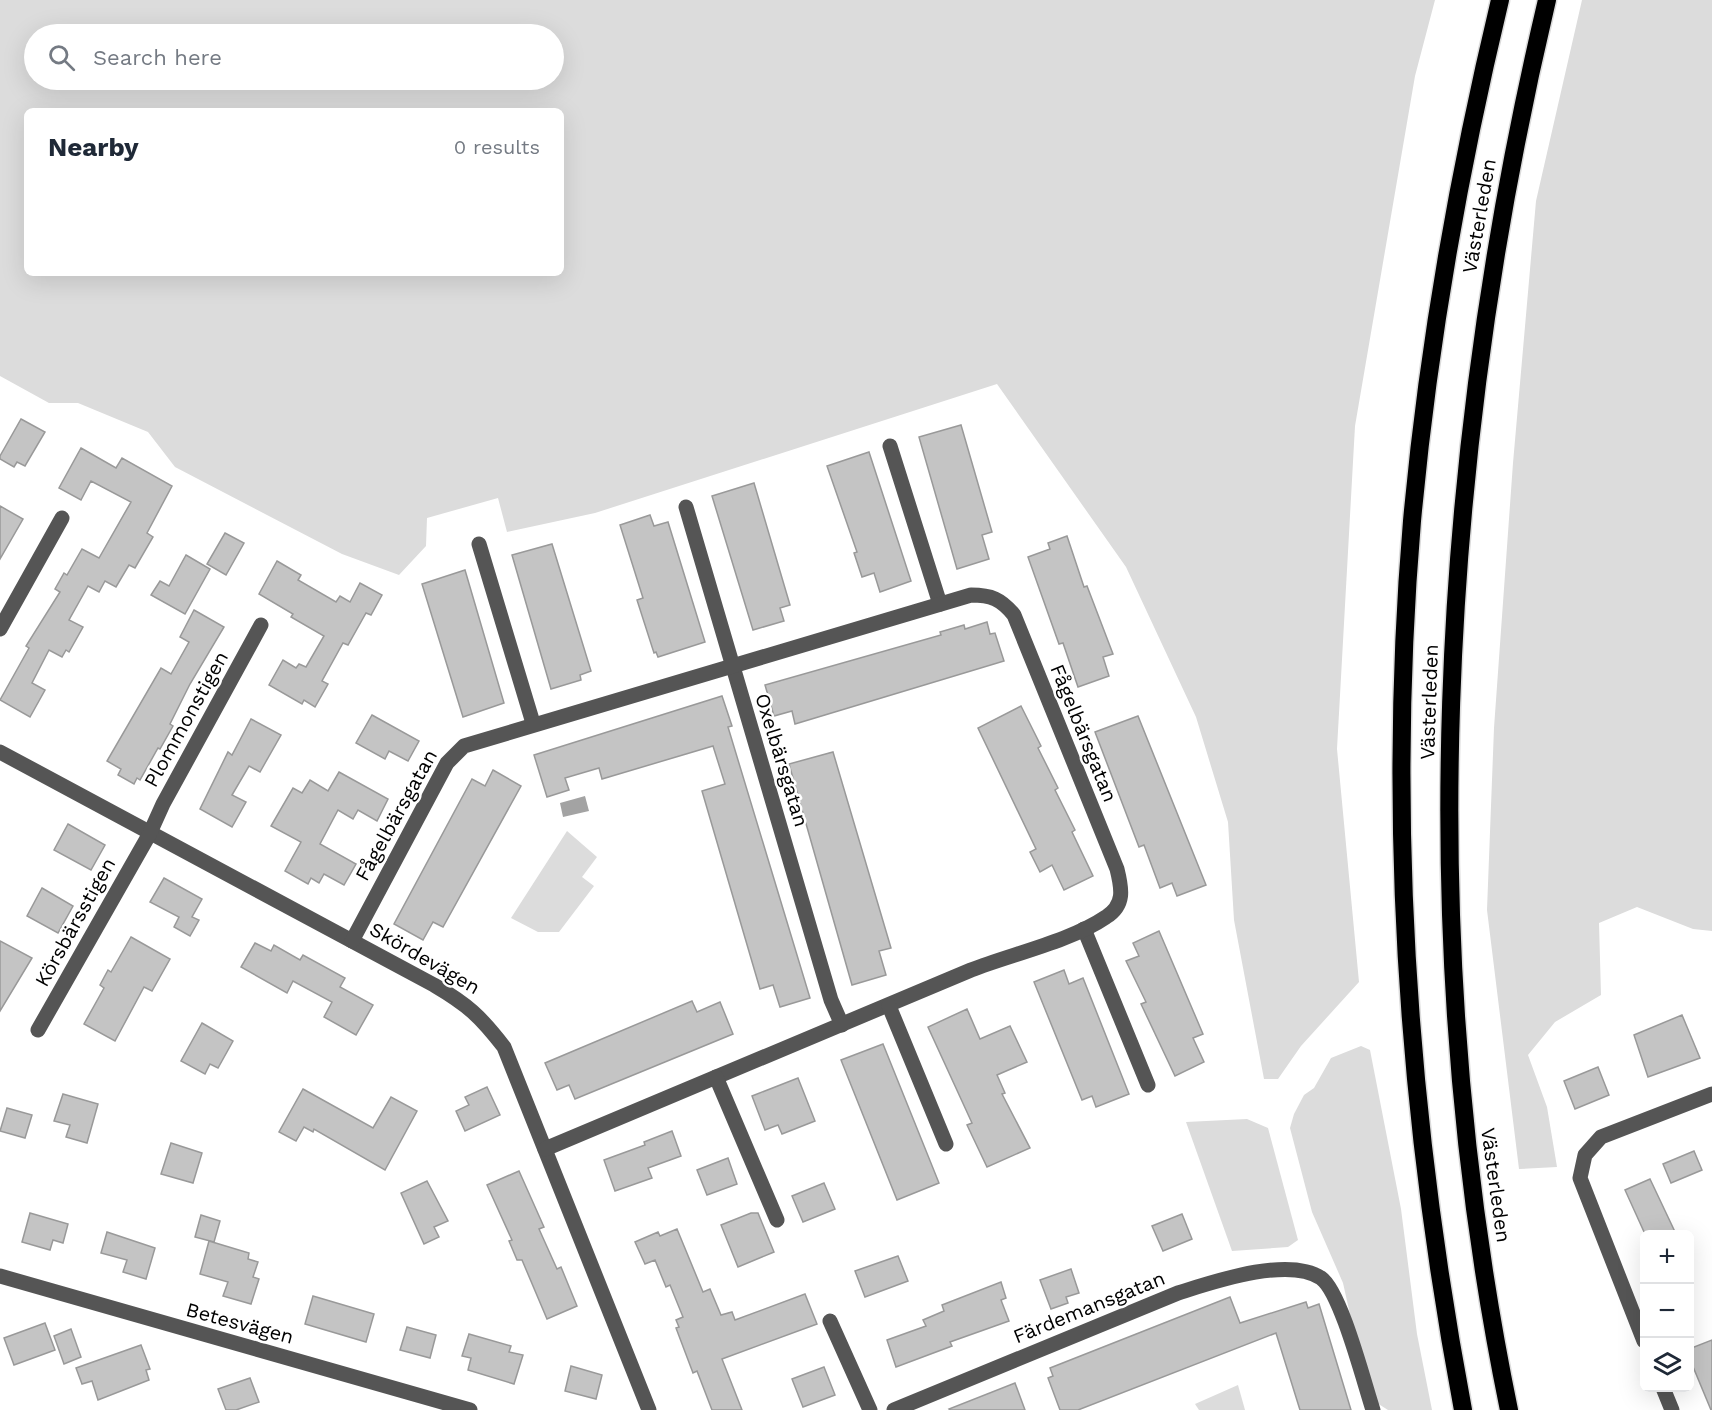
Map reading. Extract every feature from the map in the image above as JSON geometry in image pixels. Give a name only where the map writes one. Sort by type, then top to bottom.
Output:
[{"type":"highway","name":"Västerleden","points":[[1462,1410],[1438,1266],[1412,1033],[1405,919],[1402,785],[1405,661],[1412,521],[1439,302],[1448,243],[1500,0]]},
{"type":"highway","name":"Västerleden","points":[[1509,1410],[1491,1320],[1473,1196],[1454,991],[1449,808],[1452,664],[1469,440],[1485,313],[1510,165],[1547,0]]},
{"type":"street","points":[[890,446],[939,604]]},
{"type":"street","name":"Oxelbärsgatan","points":[[686,507],[831,1000],[842,1025]]},
{"type":"street","points":[[0,629],[62,518]]},
{"type":"street","points":[[479,544],[533,723]]},
{"type":"street","name":"Fågelbärsgatan","points":[[352,941],[441,773],[456,751],[533,723],[971,595],[989,595],[1003,602],[1014,615],[1117,870],[1122,891],[1119,905],[1107,917],[1083,929],[972,970],[544,1149]]},
{"type":"street","name":"Plommonstigen","points":[[149,835],[163,804],[261,625]]},
{"type":"street","name":"Skördevägen","points":[[0,752],[149,835],[450,994],[480,1015],[504,1047],[649,1410]]},
{"type":"street","name":"Körsbärsstigen","points":[[38,1030],[149,835]]},
{"type":"street","points":[[1083,929],[1148,1086]]},
{"type":"street","points":[[889,1006],[946,1144]]},
{"type":"street","points":[[717,1077],[777,1220]]},
{"type":"street","points":[[1643,1338],[1580,1178],[1585,1155],[1601,1137],[1712,1094]]},
{"type":"street","name":"Färdemansgatan","points":[[894,1410],[1178,1293],[1217,1281],[1284,1269],[1307,1272],[1323,1279],[1335,1296],[1373,1410]]},
{"type":"street","name":"Betesvägen","points":[[0,1276],[470,1410]]},
{"type":"street","points":[[830,1321],[870,1410]]},
{"type":"street","points":[[1665,1392],[1672,1410]]},
{"type":"shaded area","points":[[0,0],[1435,0],[1415,76],[1355,426],[1337,749],[1359,982],[1301,1046],[1278,1079],[1264,1079],[1234,920],[1228,822],[1196,717],[1126,567],[997,384],[595,513],[507,532],[498,498],[427,518],[426,546],[399,575],[342,554],[175,467],[148,432],[78,403],[49,403],[0,376]]},
{"type":"shaded area","points":[[1582,0],[1712,0],[1712,931],[1693,929],[1637,907],[1599,923],[1601,995],[1555,1022],[1528,1055],[1547,1107],[1557,1167],[1519,1169],[1487,910],[1494,728],[1513,463],[1536,201]]},
{"type":"shaded area","points":[[585,796],[589,811],[563,817],[560,803]]},
{"type":"shaded area","points":[[567,831],[597,857],[582,877],[594,886],[559,932],[538,932],[511,918]]},
{"type":"shaded area","points":[[1361,1046],[1370,1050],[1401,1209],[1417,1334],[1432,1410],[1388,1410],[1377,1403],[1358,1350],[1343,1283],[1312,1212],[1290,1128],[1304,1095],[1314,1088],[1331,1058]]},
{"type":"shaded area","points":[[1247,1119],[1268,1128],[1298,1240],[1288,1247],[1232,1251],[1186,1122]]},
{"type":"shaded area","points":[[1238,1385],[1245,1410],[1199,1410],[1195,1404]]},
{"type":"building","points":[[21,419],[45,432],[25,466],[17,462],[14,467],[0,459],[0,456]]},
{"type":"building","points":[[961,425],[992,532],[982,535],[989,559],[957,569],[919,437]]},
{"type":"building","points":[[81,448],[116,468],[122,458],[172,486],[147,533],[153,537],[135,568],[129,565],[116,587],[105,581],[99,592],[88,586],[69,620],[83,627],[69,652],[66,650],[62,657],[49,650],[32,683],[45,690],[30,717],[0,700],[29,648],[26,646],[60,592],[55,589],[64,573],[67,575],[82,549],[99,558],[131,502],[91,481],[81,500],[59,488]]},
{"type":"building","points":[[869,452],[911,581],[880,592],[874,573],[862,577],[854,553],[857,552],[827,466]]},
{"type":"building","points":[[754,483],[790,605],[780,608],[784,621],[753,630],[712,496]]},
{"type":"building","points":[[0,506],[23,519],[0,559]]},
{"type":"building","points":[[650,515],[654,526],[668,522],[705,642],[658,657],[656,652],[654,653],[637,600],[643,598],[620,525]]},
{"type":"building","points":[[225,533],[244,543],[226,575],[207,564]]},
{"type":"building","points":[[1067,536],[1084,587],[1087,586],[1113,654],[1103,657],[1109,676],[1078,687],[1063,643],[1059,644],[1028,557],[1050,549],[1048,543]]},
{"type":"building","points":[[552,544],[591,671],[580,675],[581,680],[551,689],[512,555]]},
{"type":"building","points":[[186,555],[210,569],[185,614],[151,595],[160,581],[169,586]]},
{"type":"building","points":[[277,561],[301,575],[298,580],[336,602],[340,596],[350,602],[360,583],[382,595],[371,615],[366,613],[348,645],[343,643],[322,681],[328,684],[315,707],[304,700],[302,704],[269,685],[283,660],[296,668],[299,664],[306,667],[324,636],[291,617],[293,614],[259,594]]},
{"type":"building","points":[[465,570],[504,703],[463,717],[422,584]]},
{"type":"building","points":[[194,610],[224,627],[190,684],[170,724],[173,726],[160,749],[158,748],[140,780],[137,778],[134,784],[118,775],[121,769],[107,761],[161,668],[171,674],[189,642],[180,637]]},
{"type":"building","points":[[987,622],[990,634],[995,633],[1004,661],[795,724],[792,711],[774,716],[765,685],[941,635],[940,632],[964,625],[965,629]]},
{"type":"building","points":[[722,696],[732,726],[728,727],[810,998],[780,1007],[773,985],[760,989],[702,791],[725,784],[713,746],[602,779],[599,768],[565,778],[569,790],[547,797],[534,755]]},
{"type":"building","points":[[1021,706],[1041,746],[1038,748],[1058,788],[1055,790],[1075,830],[1072,832],[1093,876],[1064,890],[1052,865],[1040,872],[1030,852],[1036,849],[978,728]]},
{"type":"building","points":[[372,715],[419,741],[408,761],[389,751],[385,759],[356,743]]},
{"type":"building","points":[[1138,716],[1206,885],[1177,896],[1172,883],[1160,888],[1144,845],[1139,847],[1095,732]]},
{"type":"building","points":[[251,719],[281,735],[260,772],[249,766],[232,795],[246,802],[232,827],[200,809],[228,752],[232,755]]},
{"type":"building","points":[[833,752],[891,948],[879,951],[886,975],[852,985],[789,764]]},
{"type":"building","points":[[493,770],[521,786],[443,927],[433,922],[423,940],[394,924],[472,779],[485,786]]},
{"type":"building","points":[[339,772],[388,799],[377,821],[358,810],[353,819],[338,810],[320,844],[356,864],[344,885],[324,874],[319,883],[311,878],[308,884],[285,871],[301,842],[271,826],[293,788],[302,793],[310,780],[328,791]]},
{"type":"building","points":[[68,824],[105,845],[91,870],[54,850]]},
{"type":"building","points":[[164,878],[202,899],[192,917],[199,920],[190,936],[174,927],[179,917],[150,902]]},
{"type":"building","points":[[42,888],[73,906],[58,933],[27,916]]},
{"type":"building","points":[[1159,931],[1203,1034],[1193,1038],[1204,1062],[1175,1076],[1141,1004],[1146,1002],[1126,961],[1139,956],[1133,943]]},
{"type":"building","points":[[131,937],[170,959],[152,991],[144,987],[115,1041],[84,1024],[104,988],[100,985],[108,970],[111,972]]},
{"type":"building","points":[[0,941],[32,958],[0,1011]]},
{"type":"building","points":[[255,943],[271,951],[274,945],[300,960],[303,955],[345,978],[340,987],[373,1005],[356,1035],[324,1017],[332,1002],[293,981],[287,993],[241,967]]},
{"type":"building","points":[[1064,970],[1069,984],[1083,978],[1129,1094],[1096,1107],[1092,1096],[1082,1100],[1034,982]]},
{"type":"building","points":[[692,1001],[697,1012],[720,1002],[733,1034],[575,1099],[569,1085],[557,1090],[545,1063]]},
{"type":"building","points":[[967,1009],[980,1039],[1010,1026],[1027,1062],[997,1075],[1005,1093],[1002,1094],[1030,1148],[987,1167],[967,1125],[972,1123],[928,1027]]},
{"type":"building","points":[[1682,1015],[1700,1058],[1648,1077],[1634,1035]]},
{"type":"building","points":[[202,1023],[233,1041],[218,1068],[210,1064],[205,1074],[181,1061]]},
{"type":"building","points":[[883,1044],[939,1183],[897,1200],[841,1060]]},
{"type":"building","points":[[1598,1067],[1609,1095],[1575,1109],[1564,1081]]},
{"type":"building","points":[[798,1078],[815,1121],[782,1134],[778,1125],[765,1130],[752,1096]]},
{"type":"building","points":[[487,1087],[500,1115],[465,1131],[456,1111],[469,1105],[465,1097]]},
{"type":"building","points":[[303,1089],[373,1128],[391,1097],[417,1111],[385,1170],[314,1129],[313,1132],[304,1127],[296,1141],[279,1132]]},
{"type":"building","points":[[63,1094],[98,1104],[87,1143],[66,1137],[70,1125],[54,1121]]},
{"type":"building","points":[[7,1108],[32,1115],[25,1138],[0,1131]]},
{"type":"building","points":[[672,1131],[681,1156],[648,1168],[652,1178],[615,1191],[604,1160],[645,1145],[644,1142]]},
{"type":"building","points":[[171,1143],[202,1153],[193,1183],[161,1174]]},
{"type":"building","points":[[1694,1151],[1702,1170],[1671,1183],[1663,1164]]},
{"type":"building","points":[[728,1158],[737,1184],[707,1195],[697,1170]]},
{"type":"building","points":[[519,1171],[544,1227],[539,1229],[557,1269],[561,1267],[577,1306],[547,1319],[522,1260],[517,1260],[509,1241],[512,1240],[487,1185]]},
{"type":"building","points":[[1650,1179],[1674,1230],[1643,1230],[1625,1190]]},
{"type":"building","points":[[427,1181],[448,1221],[434,1227],[439,1237],[424,1244],[401,1193]]},
{"type":"building","points":[[824,1183],[835,1209],[803,1222],[792,1196]]},
{"type":"building","points":[[30,1213],[68,1224],[63,1243],[53,1240],[50,1250],[22,1242]]},
{"type":"building","points":[[751,1213],[758,1213],[774,1252],[738,1267],[721,1225]]},
{"type":"building","points":[[1182,1214],[1192,1239],[1163,1251],[1152,1226]]},
{"type":"building","points":[[201,1215],[220,1221],[214,1242],[195,1237]]},
{"type":"building","points":[[677,1229],[703,1292],[710,1289],[721,1315],[732,1312],[735,1320],[805,1294],[817,1324],[722,1359],[742,1410],[712,1410],[697,1371],[693,1373],[676,1328],[679,1327],[676,1320],[683,1317],[670,1285],[666,1287],[655,1260],[645,1264],[635,1242],[658,1232],[660,1236]]},
{"type":"building","points":[[107,1232],[155,1248],[146,1279],[123,1272],[127,1260],[101,1253]]},
{"type":"building","points":[[209,1241],[249,1253],[248,1259],[258,1262],[253,1277],[259,1279],[251,1304],[223,1296],[228,1282],[200,1274]]},
{"type":"building","points":[[898,1256],[908,1281],[865,1297],[855,1271]]},
{"type":"building","points":[[1071,1269],[1079,1293],[1066,1297],[1068,1303],[1051,1309],[1040,1280]]},
{"type":"building","points":[[1001,1282],[1006,1298],[1001,1300],[1009,1321],[950,1342],[952,1346],[896,1367],[887,1340],[926,1326],[923,1320],[944,1311],[942,1305]]},
{"type":"building","points":[[313,1296],[374,1314],[366,1342],[305,1324]]},
{"type":"building","points":[[1230,1297],[1240,1323],[1306,1302],[1308,1308],[1319,1304],[1351,1410],[1300,1410],[1276,1333],[1078,1410],[1060,1410],[1048,1378],[1053,1376],[1050,1368]]},
{"type":"building","points":[[45,1323],[55,1350],[14,1365],[4,1338]]},
{"type":"building","points":[[407,1327],[436,1335],[430,1358],[400,1350]]},
{"type":"building","points":[[71,1329],[81,1357],[64,1364],[54,1336]]},
{"type":"building","points":[[469,1334],[511,1346],[509,1352],[523,1355],[514,1384],[468,1370],[471,1358],[462,1356]]},
{"type":"building","points":[[1712,1340],[1712,1410],[1694,1369],[1694,1347]]},
{"type":"building","points":[[141,1345],[150,1369],[146,1370],[149,1380],[98,1400],[92,1381],[82,1384],[76,1368]]},
{"type":"building","points":[[571,1366],[602,1375],[596,1399],[565,1391]]},
{"type":"building","points":[[824,1367],[835,1395],[803,1407],[792,1379]]},
{"type":"building","points":[[250,1378],[259,1402],[236,1410],[226,1410],[218,1389]]},
{"type":"building","points":[[1015,1383],[1025,1410],[949,1409]]}]
